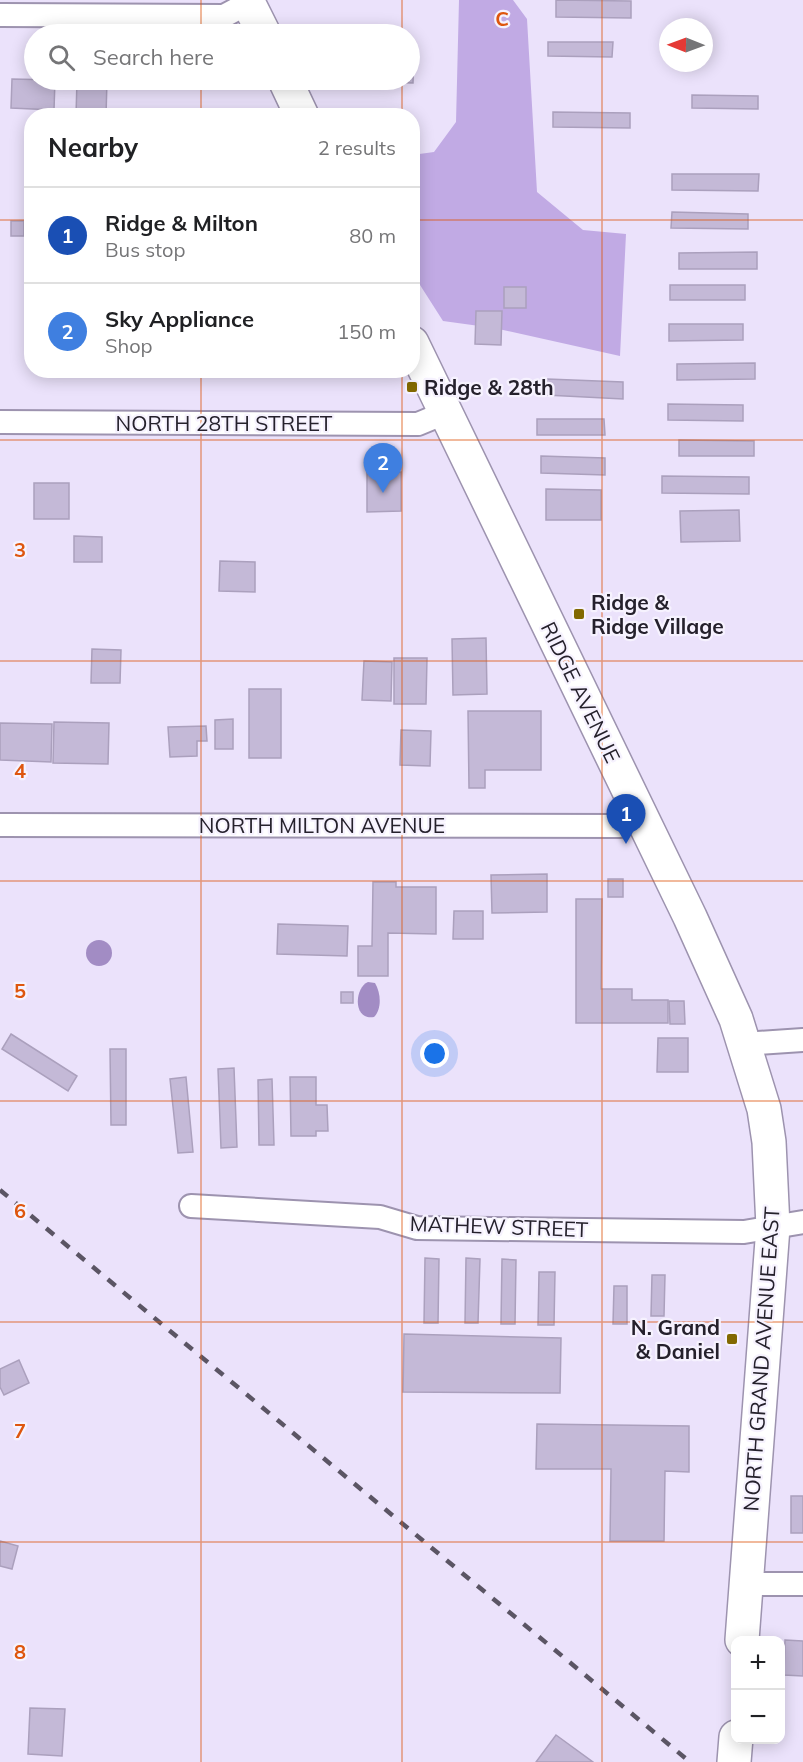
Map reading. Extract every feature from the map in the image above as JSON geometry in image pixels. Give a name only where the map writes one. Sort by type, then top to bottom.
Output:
[{"type":"street","points":[[0,15],[224,16],[248,2],[259,24]]},
{"type":"street","points":[[290,90],[298,108]]},
{"type":"street","name":"RIDGE AVENUE","points":[[420,359],[642,815],[727,999],[744,1044]]},
{"type":"street","name":"NORTH 28TH STREET","points":[[0,422],[418,424],[447,412]]},
{"type":"street","name":"NORTH MILTON AVENUE","points":[[0,825],[620,826],[642,815]]},
{"type":"street","points":[[744,1044],[803,1040]]},
{"type":"street","name":"NORTH GRAND AVENUE EAST","points":[[742,1636],[746,1584],[788,1224],[769,1142],[764,1109],[744,1044]]},
{"type":"street","name":"MATHEW STREET","points":[[191,1206],[380,1217],[417,1228],[744,1232],[788,1224]]},
{"type":"street","points":[[746,1584],[803,1584]]},
{"type":"street","points":[[734,1762],[735,1744]]},
{"type":"shaded area","points":[[459,0],[513,0],[527,19],[537,192],[583,230],[626,234],[620,356],[494,328],[443,321],[420,285],[420,154],[434,152],[456,122]]},
{"type":"shaded area","points":[[99,940],[108,944],[112,953],[108,962],[99,966],[90,962],[86,953],[90,944]]},
{"type":"shaded area","points":[[368,982],[375,983],[379,996],[378,1010],[374,1017],[367,1017],[359,1009],[360,991]]},
{"type":"building","points":[[556,0],[631,1],[631,18],[556,17]]},
{"type":"building","points":[[548,42],[613,42],[612,57],[548,56]]},
{"type":"building","points":[[12,79],[24,79],[24,90],[55,90],[54,108],[11,108]]},
{"type":"building","points":[[77,90],[107,90],[106,108],[76,108]]},
{"type":"building","points":[[692,95],[758,96],[758,109],[692,108]]},
{"type":"building","points":[[553,112],[630,113],[630,128],[553,127]]},
{"type":"building","points":[[672,174],[759,174],[758,191],[672,190]]},
{"type":"building","points":[[672,212],[748,214],[748,229],[671,228]]},
{"type":"building","points":[[11,221],[24,221],[24,236],[11,236]]},
{"type":"building","points":[[757,252],[757,269],[679,269],[679,253]]},
{"type":"building","points":[[670,285],[745,285],[745,300],[670,300]]},
{"type":"building","points":[[504,287],[526,287],[526,308],[504,308]]},
{"type":"building","points":[[476,311],[502,311],[501,345],[475,344]]},
{"type":"building","points":[[669,324],[743,324],[743,340],[669,341]]},
{"type":"building","points":[[755,363],[755,379],[677,380],[677,364]]},
{"type":"building","points":[[547,379],[623,382],[623,399],[546,395]]},
{"type":"building","points":[[668,404],[743,405],[743,421],[668,420]]},
{"type":"building","points":[[537,419],[604,419],[605,435],[537,435]]},
{"type":"building","points":[[679,440],[754,441],[754,456],[679,456]]},
{"type":"building","points":[[541,456],[605,458],[605,475],[541,473]]},
{"type":"building","points":[[367,472],[401,472],[401,511],[367,512]]},
{"type":"building","points":[[662,476],[749,477],[749,494],[662,493]]},
{"type":"building","points":[[34,483],[69,483],[69,519],[34,519]]},
{"type":"building","points":[[546,489],[601,490],[601,520],[546,520]]},
{"type":"building","points":[[739,510],[740,541],[681,542],[680,511]]},
{"type":"building","points":[[74,536],[102,537],[102,562],[74,562]]},
{"type":"building","points":[[220,561],[255,562],[255,592],[219,591]]},
{"type":"building","points":[[486,638],[487,694],[453,695],[452,639]]},
{"type":"building","points":[[92,649],[121,650],[120,683],[91,683]]},
{"type":"building","points":[[394,658],[427,658],[426,704],[394,704]]},
{"type":"building","points":[[364,661],[392,662],[391,701],[362,700]]},
{"type":"building","points":[[249,689],[281,689],[281,758],[249,758]]},
{"type":"building","points":[[468,711],[541,711],[541,770],[485,770],[485,788],[469,788]]},
{"type":"building","points":[[233,719],[233,749],[215,749],[215,720]]},
{"type":"building","points":[[54,722],[109,723],[108,764],[53,763]]},
{"type":"building","points":[[0,723],[52,724],[51,762],[0,760]]},
{"type":"building","points":[[206,726],[207,741],[197,741],[197,756],[170,757],[168,727]]},
{"type":"building","points":[[401,730],[431,731],[430,766],[400,765]]},
{"type":"building","points":[[547,874],[547,912],[492,913],[491,875]]},
{"type":"building","points":[[608,879],[623,879],[623,897],[608,897]]},
{"type":"building","points":[[373,882],[396,882],[396,887],[436,887],[436,934],[388,933],[388,976],[358,976],[358,946],[372,946]]},
{"type":"building","points":[[576,899],[602,899],[601,989],[632,989],[632,1000],[668,1000],[668,1023],[576,1023]]},
{"type":"building","points":[[454,911],[483,911],[483,939],[453,939]]},
{"type":"building","points":[[278,924],[348,926],[347,956],[277,954]]},
{"type":"building","points":[[341,992],[353,992],[353,1003],[341,1003]]},
{"type":"building","points":[[669,1001],[684,1001],[685,1024],[670,1024]]},
{"type":"building","points":[[11,1034],[77,1076],[68,1091],[2,1049]]},
{"type":"building","points":[[658,1038],[688,1038],[688,1072],[657,1072]]},
{"type":"building","points":[[110,1049],[126,1049],[126,1125],[111,1125]]},
{"type":"building","points":[[234,1068],[237,1147],[221,1148],[218,1069]]},
{"type":"building","points":[[186,1077],[193,1152],[178,1153],[170,1079]]},
{"type":"building","points":[[290,1077],[316,1077],[316,1105],[327,1105],[328,1131],[316,1131],[316,1136],[291,1136]]},
{"type":"building","points":[[272,1079],[274,1145],[259,1145],[258,1080]]},
{"type":"building","points":[[425,1258],[439,1259],[438,1323],[424,1323]]},
{"type":"building","points":[[466,1258],[480,1259],[478,1323],[465,1323]]},
{"type":"building","points":[[502,1259],[516,1260],[515,1324],[501,1324]]},
{"type":"building","points":[[539,1272],[555,1272],[554,1325],[538,1325]]},
{"type":"building","points":[[652,1275],[665,1275],[664,1316],[651,1316]]},
{"type":"building","points":[[614,1286],[627,1286],[627,1324],[613,1324]]},
{"type":"building","points":[[404,1334],[561,1338],[560,1393],[403,1392]]},
{"type":"building","points":[[19,1360],[29,1383],[4,1395],[0,1387],[0,1369]]},
{"type":"building","points":[[537,1424],[689,1426],[689,1472],[665,1471],[664,1541],[610,1541],[611,1469],[536,1469]]},
{"type":"building","points":[[791,1496],[803,1496],[803,1533],[791,1533]]},
{"type":"building","points":[[0,1541],[18,1546],[12,1569],[0,1566]]},
{"type":"building","points":[[785,1640],[803,1641],[803,1676],[785,1675]]},
{"type":"building","points":[[30,1708],[65,1709],[62,1756],[28,1754]]},
{"type":"building","points":[[556,1735],[593,1762],[536,1762]]},
{"type":"railway","points":[[0,1190],[690,1762]]},
{"type":"place","name":"Ridge & 28th","points":[[412,387]]},
{"type":"place","name":"Sky Appliance","points":[[383,493]]},
{"type":"place","name":"Ridge & Ridge Village","points":[[579,614]]},
{"type":"place","name":"Ridge & Milton","points":[[626,844]]},
{"type":"place","name":"N. Grand & Daniel","points":[[732,1339]]}]
